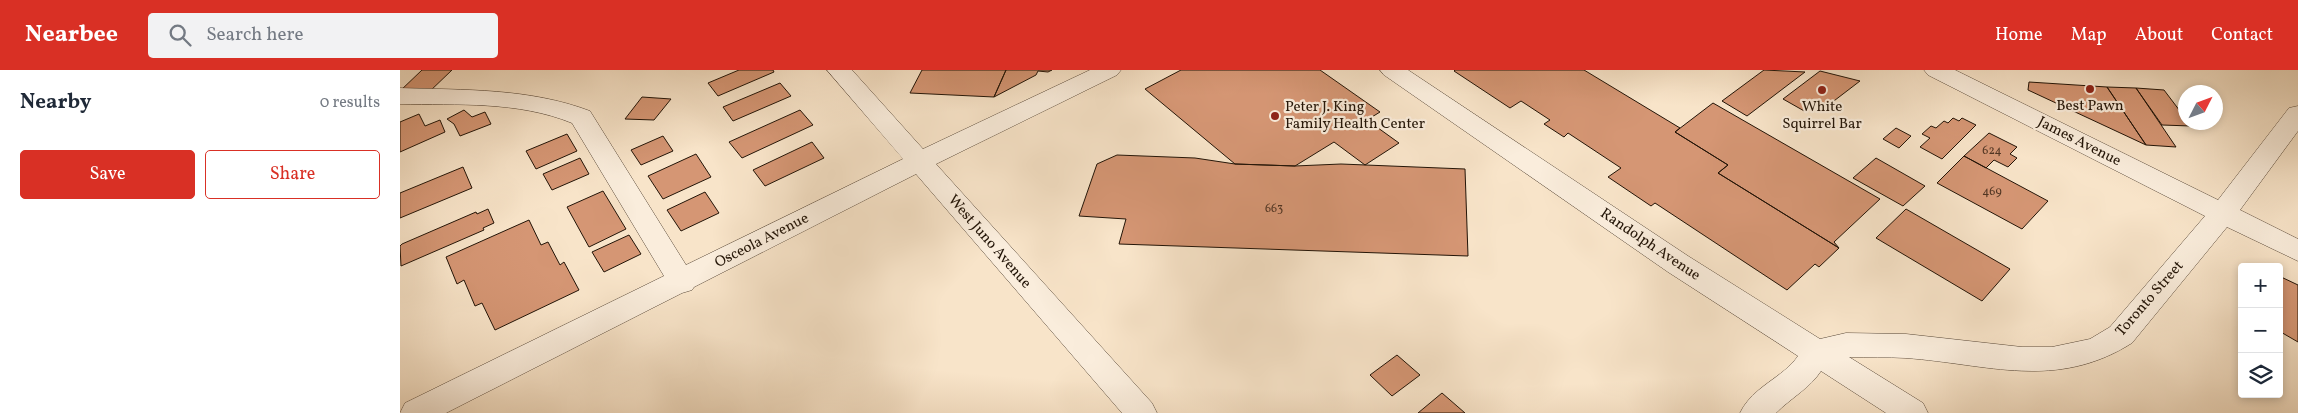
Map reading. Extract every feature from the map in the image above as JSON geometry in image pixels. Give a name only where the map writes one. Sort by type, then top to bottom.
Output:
[{"type":"street","name":"West Juno Avenue","points":[[839,70],[918,162],[1141,413]]},
{"type":"street","name":"Osceola Avenue","points":[[416,413],[682,282],[918,162],[1109,70]]},
{"type":"street","name":"Randolph Avenue","points":[[1392,70],[1678,264],[1912,413]]},
{"type":"street","name":"James Avenue","points":[[1936,70],[2298,251]]},
{"type":"street","points":[[400,96],[508,101],[566,109],[581,117],[682,282]]},
{"type":"street","name":"Toronto Street","points":[[1817,352],[1846,346],[1898,346],[2022,358],[2052,359],[2078,355],[2100,348],[2121,336],[2223,213],[2298,114]]},
{"type":"street","points":[[1756,413],[1777,392],[1804,372],[1817,352]]},
{"type":"building","points":[[422,70],[452,70],[428,93],[400,91]]},
{"type":"building","points":[[739,70],[773,70],[774,72],[718,96],[708,83]]},
{"type":"building","points":[[922,70],[1006,70],[994,97],[910,93]]},
{"type":"building","points":[[1006,70],[1052,70],[1048,72],[1038,71],[1036,75],[994,97]]},
{"type":"building","name":"Peter J. King Family Health Center","points":[[1181,70],[1320,70],[1380,112],[1367,120],[1399,143],[1365,165],[1334,142],[1295,166],[1235,164],[1145,89]]},
{"type":"building","points":[[1455,70],[1584,70],[1680,128],[1675,132],[1728,165],[1718,173],[1839,248],[1819,267],[1815,264],[1787,290],[1655,203],[1651,206],[1608,177],[1621,168],[1568,133],[1564,137],[1544,124],[1550,120],[1521,101],[1510,108]]},
{"type":"building","points":[[1764,70],[1805,72],[1747,116],[1722,101]]},
{"type":"building","name":"White Squirrel Bar","points":[[1820,71],[1860,81],[1826,107],[1818,103],[1806,112],[1783,99]]},
{"type":"building","points":[[2029,82],[2107,87],[2146,145],[2028,90]]},
{"type":"building","points":[[780,83],[791,96],[733,121],[723,107]]},
{"type":"building","points":[[2107,87],[2136,88],[2176,147],[2146,145]]},
{"type":"building","points":[[2136,88],[2164,90],[2178,108],[2178,126],[2162,125]]},
{"type":"building","points":[[642,97],[671,99],[654,120],[625,119]]},
{"type":"building","points":[[1713,103],[1880,199],[1834,242],[1839,248],[1718,173],[1728,165],[1675,132]]},
{"type":"building","points":[[464,110],[472,117],[485,112],[491,124],[460,136],[454,124],[447,119]]},
{"type":"building","points":[[800,110],[813,125],[742,158],[729,142]]},
{"type":"building","points":[[419,114],[425,126],[440,120],[445,132],[400,152],[400,122]]},
{"type":"building","points":[[1953,118],[1959,121],[1962,118],[1976,125],[1942,159],[1920,147],[1930,138],[1922,134],[1931,126],[1936,128],[1944,121],[1948,123]]},
{"type":"building","points":[[1896,128],[1911,136],[1899,148],[1883,139]]},
{"type":"building","points":[[1989,133],[2017,147],[2010,154],[2017,158],[2008,167],[1994,160],[1986,168],[1964,156]]},
{"type":"building","points":[[567,134],[577,151],[536,169],[526,151]]},
{"type":"building","points":[[663,136],[673,151],[641,165],[631,150]]},
{"type":"building","points":[[812,142],[824,158],[765,186],[753,170]]},
{"type":"building","points":[[696,154],[711,177],[663,199],[648,176]]},
{"type":"building","points":[[1117,155],[1195,158],[1235,164],[1295,166],[1341,164],[1465,169],[1468,256],[1119,244],[1126,219],[1079,216],[1097,164]]},
{"type":"building","points":[[1964,156],[2048,201],[2022,229],[1937,183]]},
{"type":"building","points":[[580,158],[589,174],[552,190],[543,174]]},
{"type":"building","points":[[1876,158],[1925,186],[1903,206],[1853,178]]},
{"type":"building","points":[[463,167],[472,188],[400,218],[400,193]]},
{"type":"building","points":[[603,191],[626,229],[589,247],[567,207]]},
{"type":"building","points":[[705,192],[719,213],[681,231],[667,210]]},
{"type":"building","points":[[488,209],[494,223],[483,228],[484,230],[401,266],[400,246],[402,244],[476,212],[477,214]]},
{"type":"building","points":[[1906,209],[2010,269],[1982,301],[1876,238]]},
{"type":"building","points":[[529,220],[541,245],[548,242],[560,265],[564,262],[579,290],[495,330],[482,303],[475,306],[464,280],[457,284],[446,257]]},
{"type":"building","points":[[629,235],[641,254],[604,272],[592,252]]},
{"type":"building","points":[[2283,278],[2298,285],[2298,342],[2283,333]]},
{"type":"building","points":[[1397,355],[1420,375],[1392,396],[1370,375]]},
{"type":"building","points":[[1442,393],[1465,413],[1418,413]]},
{"type":"place","name":"Best Pawn","points":[[2090,89]]},
{"type":"place","name":"White Squirrel Bar","points":[[1822,90]]},
{"type":"place","name":"Peter J. King Family Health Center","points":[[1275,116]]}]
